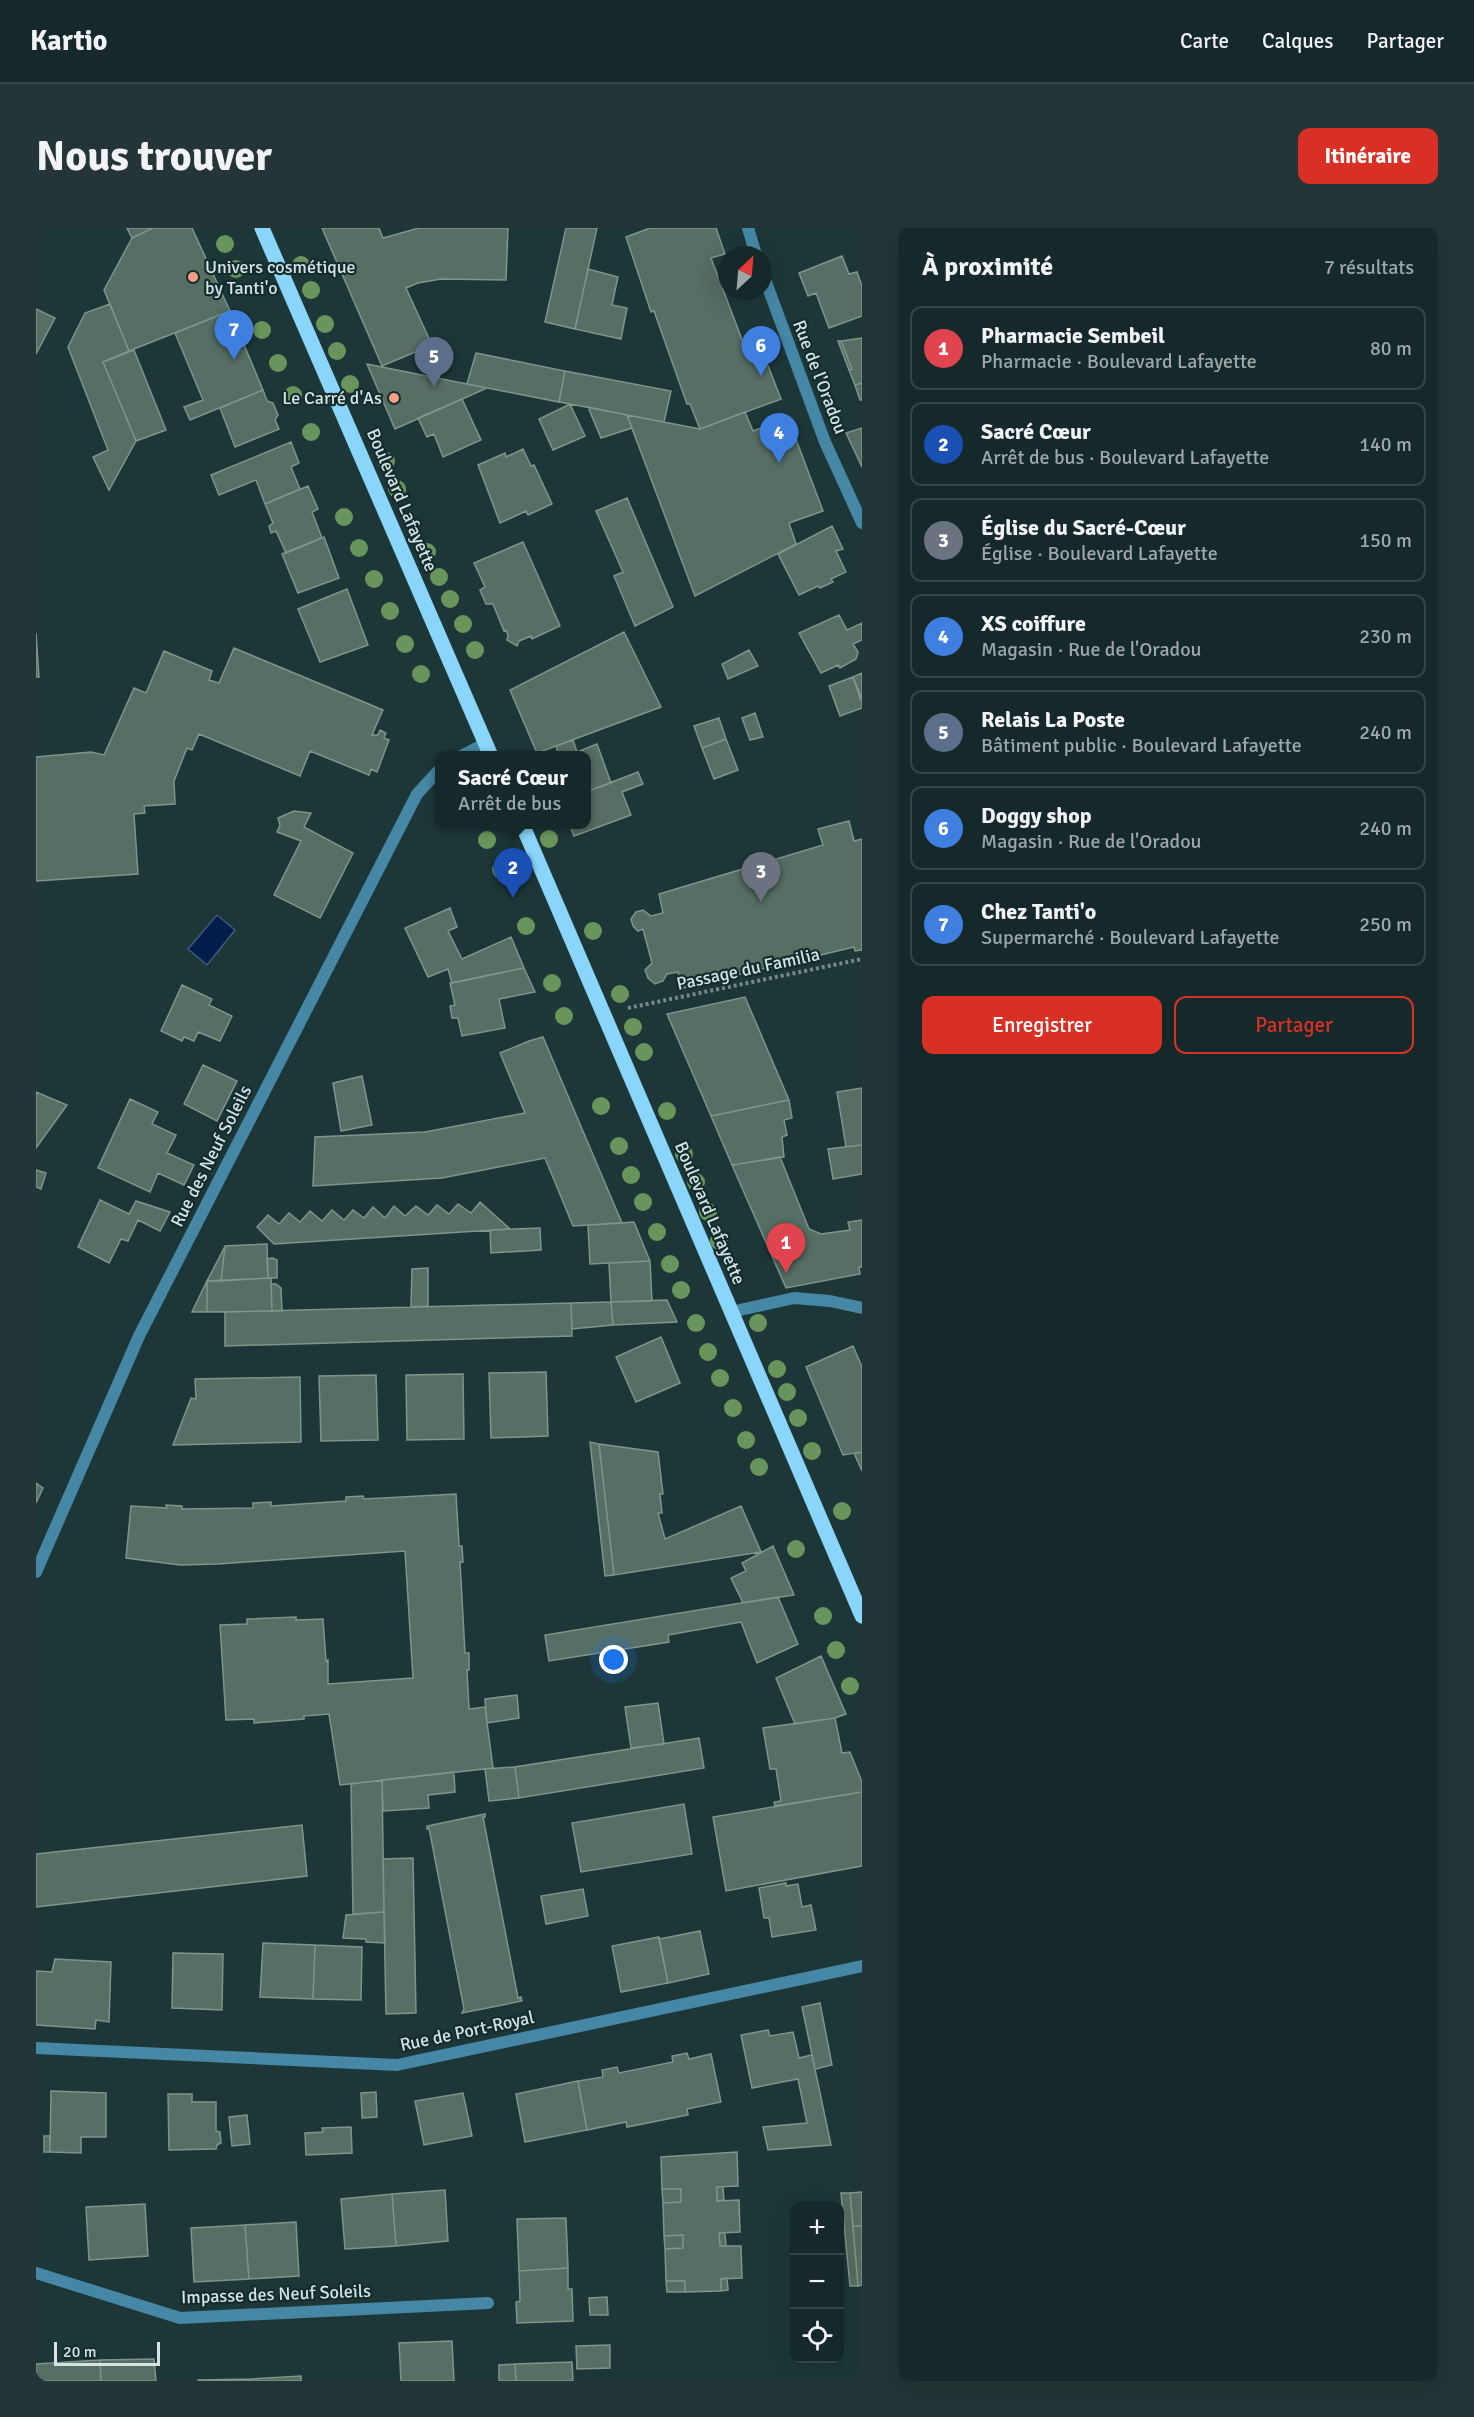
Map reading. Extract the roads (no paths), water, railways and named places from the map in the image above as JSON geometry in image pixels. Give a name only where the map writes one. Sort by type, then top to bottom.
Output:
[{"type":"main road","name":"Boulevard Lafayette","points":[[262,228],[488,749]]},
{"type":"main road","name":"Boulevard Lafayette","points":[[524,829],[862,1616]]},
{"type":"street","points":[[748,228],[753,246]]},
{"type":"street","name":"Rue de l'Oradou","points":[[772,298],[825,442],[862,523]]},
{"type":"street","name":"Rue des Neuf Soleils","points":[[36,1572],[139,1336],[417,794],[435,774]]},
{"type":"street","points":[[731,1312],[795,1298],[830,1301],[862,1308]]},
{"type":"street","name":"Rue de Port-Royal","points":[[36,2048],[396,2064],[862,1966]]},
{"type":"street","name":"Impasse des Neuf Soleils","points":[[36,2273],[180,2318],[488,2303]]},
{"type":"water","points":[[217,915],[235,930],[207,965],[188,949]]},
{"type":"place","name":"Univers cosmétique by Tanti'o","points":[[193,277]]},
{"type":"place","name":"Chez Tanti'o","points":[[234,360]]},
{"type":"place","name":"Doggy shop","points":[[761,376]]},
{"type":"place","name":"Relais La Poste","points":[[434,387]]},
{"type":"place","name":"Le Carré d'As","points":[[394,398]]},
{"type":"place","name":"XS coiffure","points":[[779,463]]},
{"type":"place","name":"Sacré Cœur","points":[[513,898]]},
{"type":"place","name":"Église du Sacré-Cœur","points":[[761,902]]},
{"type":"place","name":"Pharmacie Sembeil","points":[[786,1273]]}]
